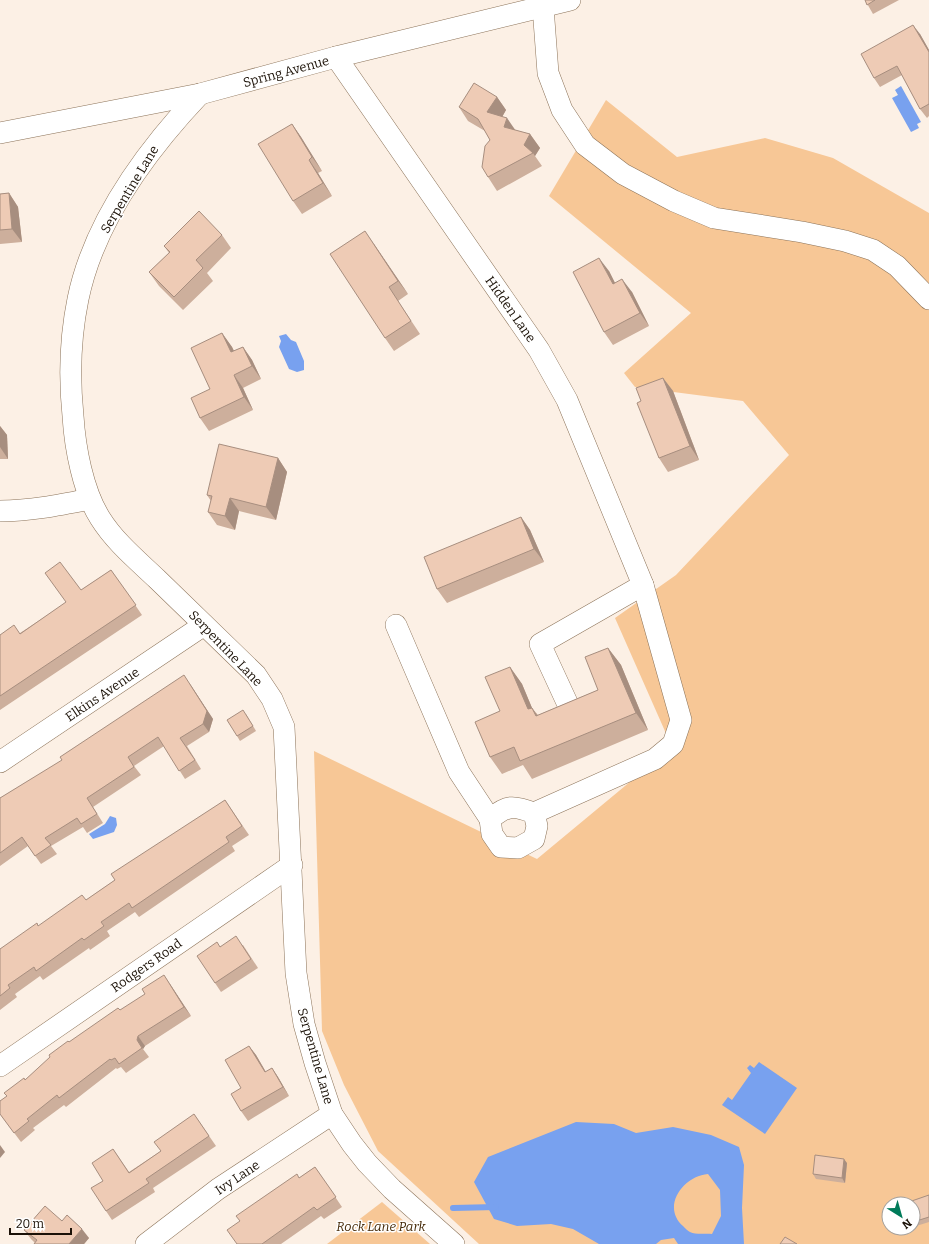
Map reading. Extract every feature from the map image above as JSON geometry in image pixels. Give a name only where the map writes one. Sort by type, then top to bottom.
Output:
[{"type":"street","name":"Spring Avenue","points":[[0,133],[200,94],[336,57],[570,0]]},
{"type":"street","points":[[543,7],[548,73],[562,110],[585,145],[623,174],[674,201],[714,218],[802,232],[845,241],[873,250],[897,266],[929,299]]},
{"type":"street","name":"Hidden Lane","points":[[336,57],[368,107],[539,350],[567,400],[643,585],[682,720],[673,744],[655,759],[534,813]]},
{"type":"street","name":"Serpentine Lane","points":[[200,94],[175,120],[152,149],[116,205],[92,252],[78,298],[71,350],[70,391],[74,436],[90,498],[111,534],[256,675],[272,699],[284,727],[292,865],[296,973],[302,1010],[315,1063],[332,1114],[367,1163],[392,1189],[454,1244]]},
{"type":"street","points":[[0,511],[29,510],[90,498]]},
{"type":"street","points":[[570,709],[540,644],[643,585]]},
{"type":"street","points":[[396,624],[459,772],[490,819],[492,834],[501,847],[518,848],[534,840],[537,826],[534,813],[517,806],[502,809],[490,819]]},
{"type":"street","name":"Elkins Avenue","points":[[0,762],[204,625]]},
{"type":"street","name":"Rodgers Road","points":[[0,1066],[292,865]]},
{"type":"street","name":"Ivy Lane","points":[[146,1244],[218,1189],[332,1114]]},
{"type":"green space","points":[[606,100],[677,157],[765,138],[833,158],[929,213],[929,1244],[479,1244],[378,1151],[344,1085],[322,1031],[314,751],[537,859],[672,747],[615,618],[676,575],[789,455],[743,401],[635,387],[624,373],[691,313],[549,196]]},
{"type":"green space","name":"Rock Lane Park","points":[[382,1202],[430,1244],[327,1244]]},
{"type":"water","points":[[901,86],[921,122],[917,124],[919,128],[911,132],[892,98],[898,95],[895,90]]},
{"type":"water","points":[[286,334],[291,340],[296,342],[304,361],[304,370],[297,372],[289,369],[279,347],[281,341],[279,336]]},
{"type":"water","points":[[110,816],[116,818],[117,825],[114,832],[93,839],[89,834],[105,824]]},
{"type":"water","points":[[759,1062],[797,1088],[765,1134],[722,1105],[728,1097],[732,1100],[751,1073],[747,1068],[750,1065],[754,1068]]},
{"type":"water","points":[[576,1122],[614,1124],[636,1133],[673,1127],[711,1135],[739,1147],[744,1165],[742,1208],[744,1244],[678,1244],[674,1238],[661,1240],[656,1244],[599,1244],[573,1229],[551,1224],[517,1226],[494,1219],[474,1182],[488,1157]],"holes":[[[708,1174],[720,1190],[721,1216],[712,1234],[690,1232],[683,1226],[677,1218],[674,1210],[675,1202],[683,1186],[690,1180]]]},
{"type":"building","points":[[865,0],[875,0],[867,5]]},
{"type":"building","points":[[913,25],[929,52],[929,104],[920,109],[897,66],[874,78],[861,54]]},
{"type":"building","points":[[474,83],[497,97],[487,112],[507,118],[504,127],[530,134],[524,145],[533,153],[488,177],[482,167],[485,146],[490,140],[478,119],[459,107]]},
{"type":"building","points":[[292,124],[312,157],[309,160],[323,183],[293,201],[258,144]]},
{"type":"building","points":[[9,193],[12,229],[0,230],[0,194]]},
{"type":"building","points":[[199,211],[222,235],[196,260],[203,268],[174,297],[149,272],[170,252],[164,246]]},
{"type":"building","points":[[365,231],[398,281],[389,287],[411,321],[385,338],[330,254]]},
{"type":"building","points":[[599,258],[613,284],[622,279],[640,313],[604,332],[573,272]]},
{"type":"building","points":[[222,333],[231,352],[243,347],[252,366],[234,375],[244,397],[200,418],[191,398],[210,389],[191,348]]},
{"type":"building","points":[[663,378],[690,446],[659,458],[637,403],[641,401],[636,388]]},
{"type":"building","points":[[219,444],[278,458],[266,507],[230,498],[225,516],[208,512],[212,496],[207,495]]},
{"type":"building","points":[[521,517],[534,549],[437,589],[424,557]]},
{"type":"building","points":[[60,562],[81,590],[111,570],[136,605],[0,696],[0,635],[14,625],[20,634],[66,602],[45,573]]},
{"type":"building","points":[[608,648],[636,713],[520,761],[514,747],[490,757],[475,722],[500,711],[485,677],[510,667],[528,709],[532,708],[536,716],[598,690],[585,657]]},
{"type":"building","points":[[184,675],[207,711],[203,724],[180,738],[195,760],[179,771],[158,737],[128,757],[134,767],[87,798],[97,814],[81,824],[77,818],[45,838],[51,845],[35,856],[22,837],[0,853],[0,798],[62,760],[60,757]]},
{"type":"building","points":[[243,710],[253,726],[237,736],[227,720]]},
{"type":"building","points":[[225,800],[242,826],[226,837],[229,842],[132,908],[129,903],[101,922],[104,926],[84,940],[82,938],[36,971],[34,967],[8,985],[10,988],[0,996],[0,949],[37,923],[38,926],[82,895],[86,900],[115,880],[111,874]]},
{"type":"building","points":[[236,936],[251,959],[215,983],[197,956],[217,942],[220,947]]},
{"type":"building","points":[[164,975],[184,1007],[138,1036],[137,1040],[142,1048],[119,1064],[115,1058],[110,1059],[59,1098],[57,1095],[27,1119],[29,1121],[14,1133],[0,1114],[0,1101],[7,1096],[4,1093],[24,1078],[25,1080],[50,1057],[49,1055],[68,1041],[69,1042],[118,1008],[120,1010],[145,994],[142,989]]},
{"type":"building","points":[[249,1046],[265,1072],[272,1068],[283,1087],[241,1111],[231,1094],[241,1088],[225,1060]]},
{"type":"building","points":[[194,1114],[209,1136],[146,1179],[149,1183],[106,1211],[91,1188],[103,1181],[92,1163],[113,1149],[129,1173],[161,1151],[154,1142]]},
{"type":"building","points":[[815,1155],[844,1159],[842,1178],[813,1174]]},
{"type":"building","points":[[315,1167],[336,1197],[317,1210],[314,1207],[262,1244],[237,1244],[227,1230],[240,1221],[236,1216],[297,1174],[299,1178]]},
{"type":"building","points":[[929,1195],[929,1217],[921,1220],[921,1198]]},
{"type":"building","points":[[45,1206],[62,1221],[67,1215],[82,1229],[69,1244],[34,1244],[37,1240],[24,1230]]},
{"type":"building","points":[[785,1237],[797,1244],[780,1244]]},
{"type":"waterway","points":[[453,1208],[496,1207]]}]
